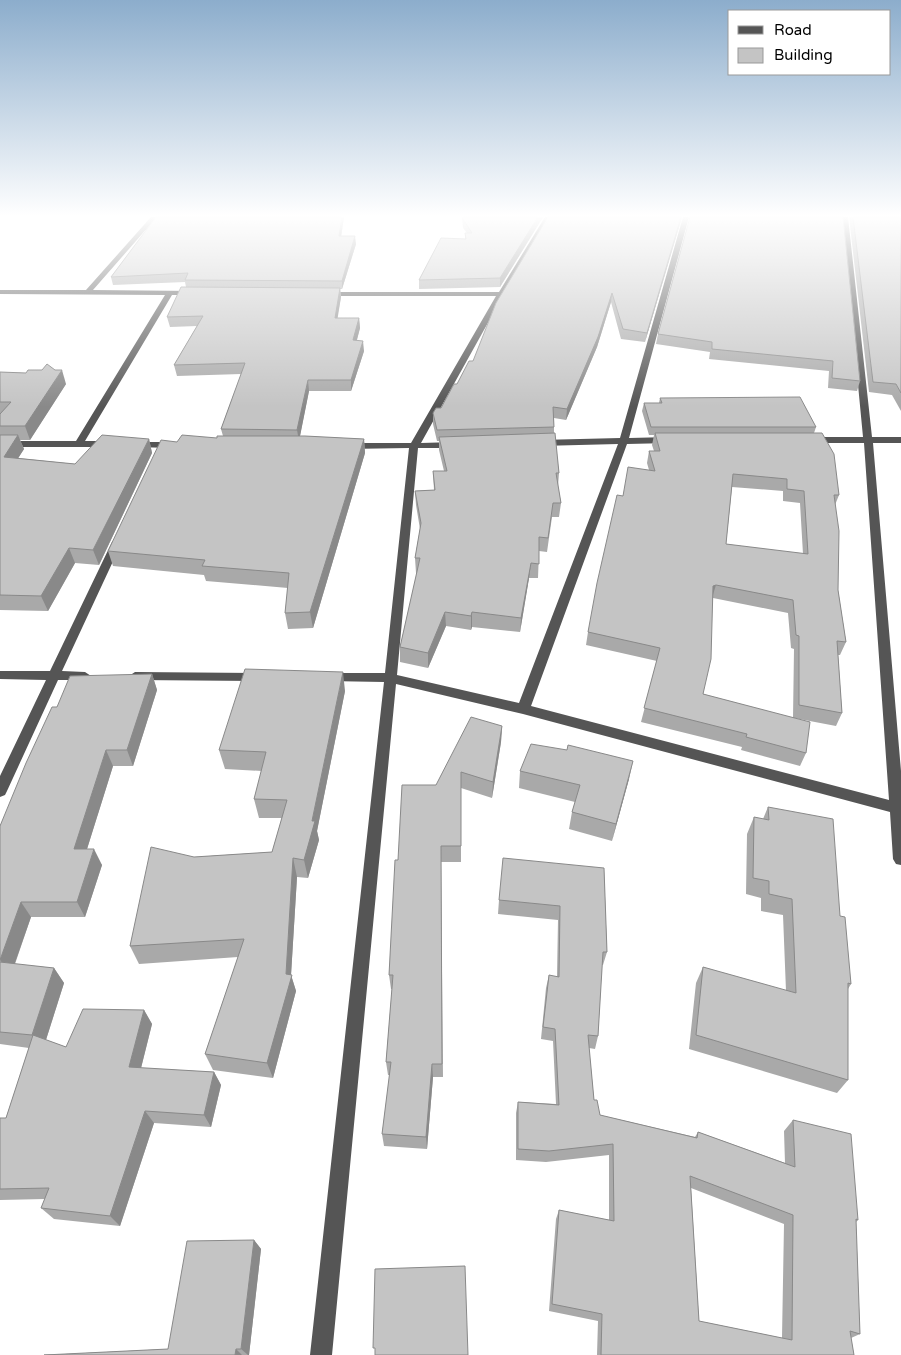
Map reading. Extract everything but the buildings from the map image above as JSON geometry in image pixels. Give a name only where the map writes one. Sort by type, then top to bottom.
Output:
[{"type":"street","points":[[87,293],[98,280]]},
{"type":"street","points":[[321,1355],[414,446],[509,280]]},
{"type":"street","points":[[523,710],[624,440],[668,280]]},
{"type":"street","points":[[852,280],[868,439],[899,809],[901,859]]},
{"type":"street","points":[[0,292],[199,293]]},
{"type":"street","points":[[78,444],[170,293]]},
{"type":"street","points":[[316,294],[501,294]]},
{"type":"street","points":[[528,443],[682,440]]},
{"type":"street","points":[[800,440],[901,440]]},
{"type":"street","points":[[0,444],[121,444],[161,449],[182,445]]},
{"type":"street","points":[[337,446],[461,445]]},
{"type":"street","points":[[0,791],[121,534]]},
{"type":"street","points":[[0,676],[94,676]]},
{"type":"street","points":[[124,676],[272,677]]},
{"type":"street","points":[[311,677],[390,678],[523,710],[899,809]]}]
